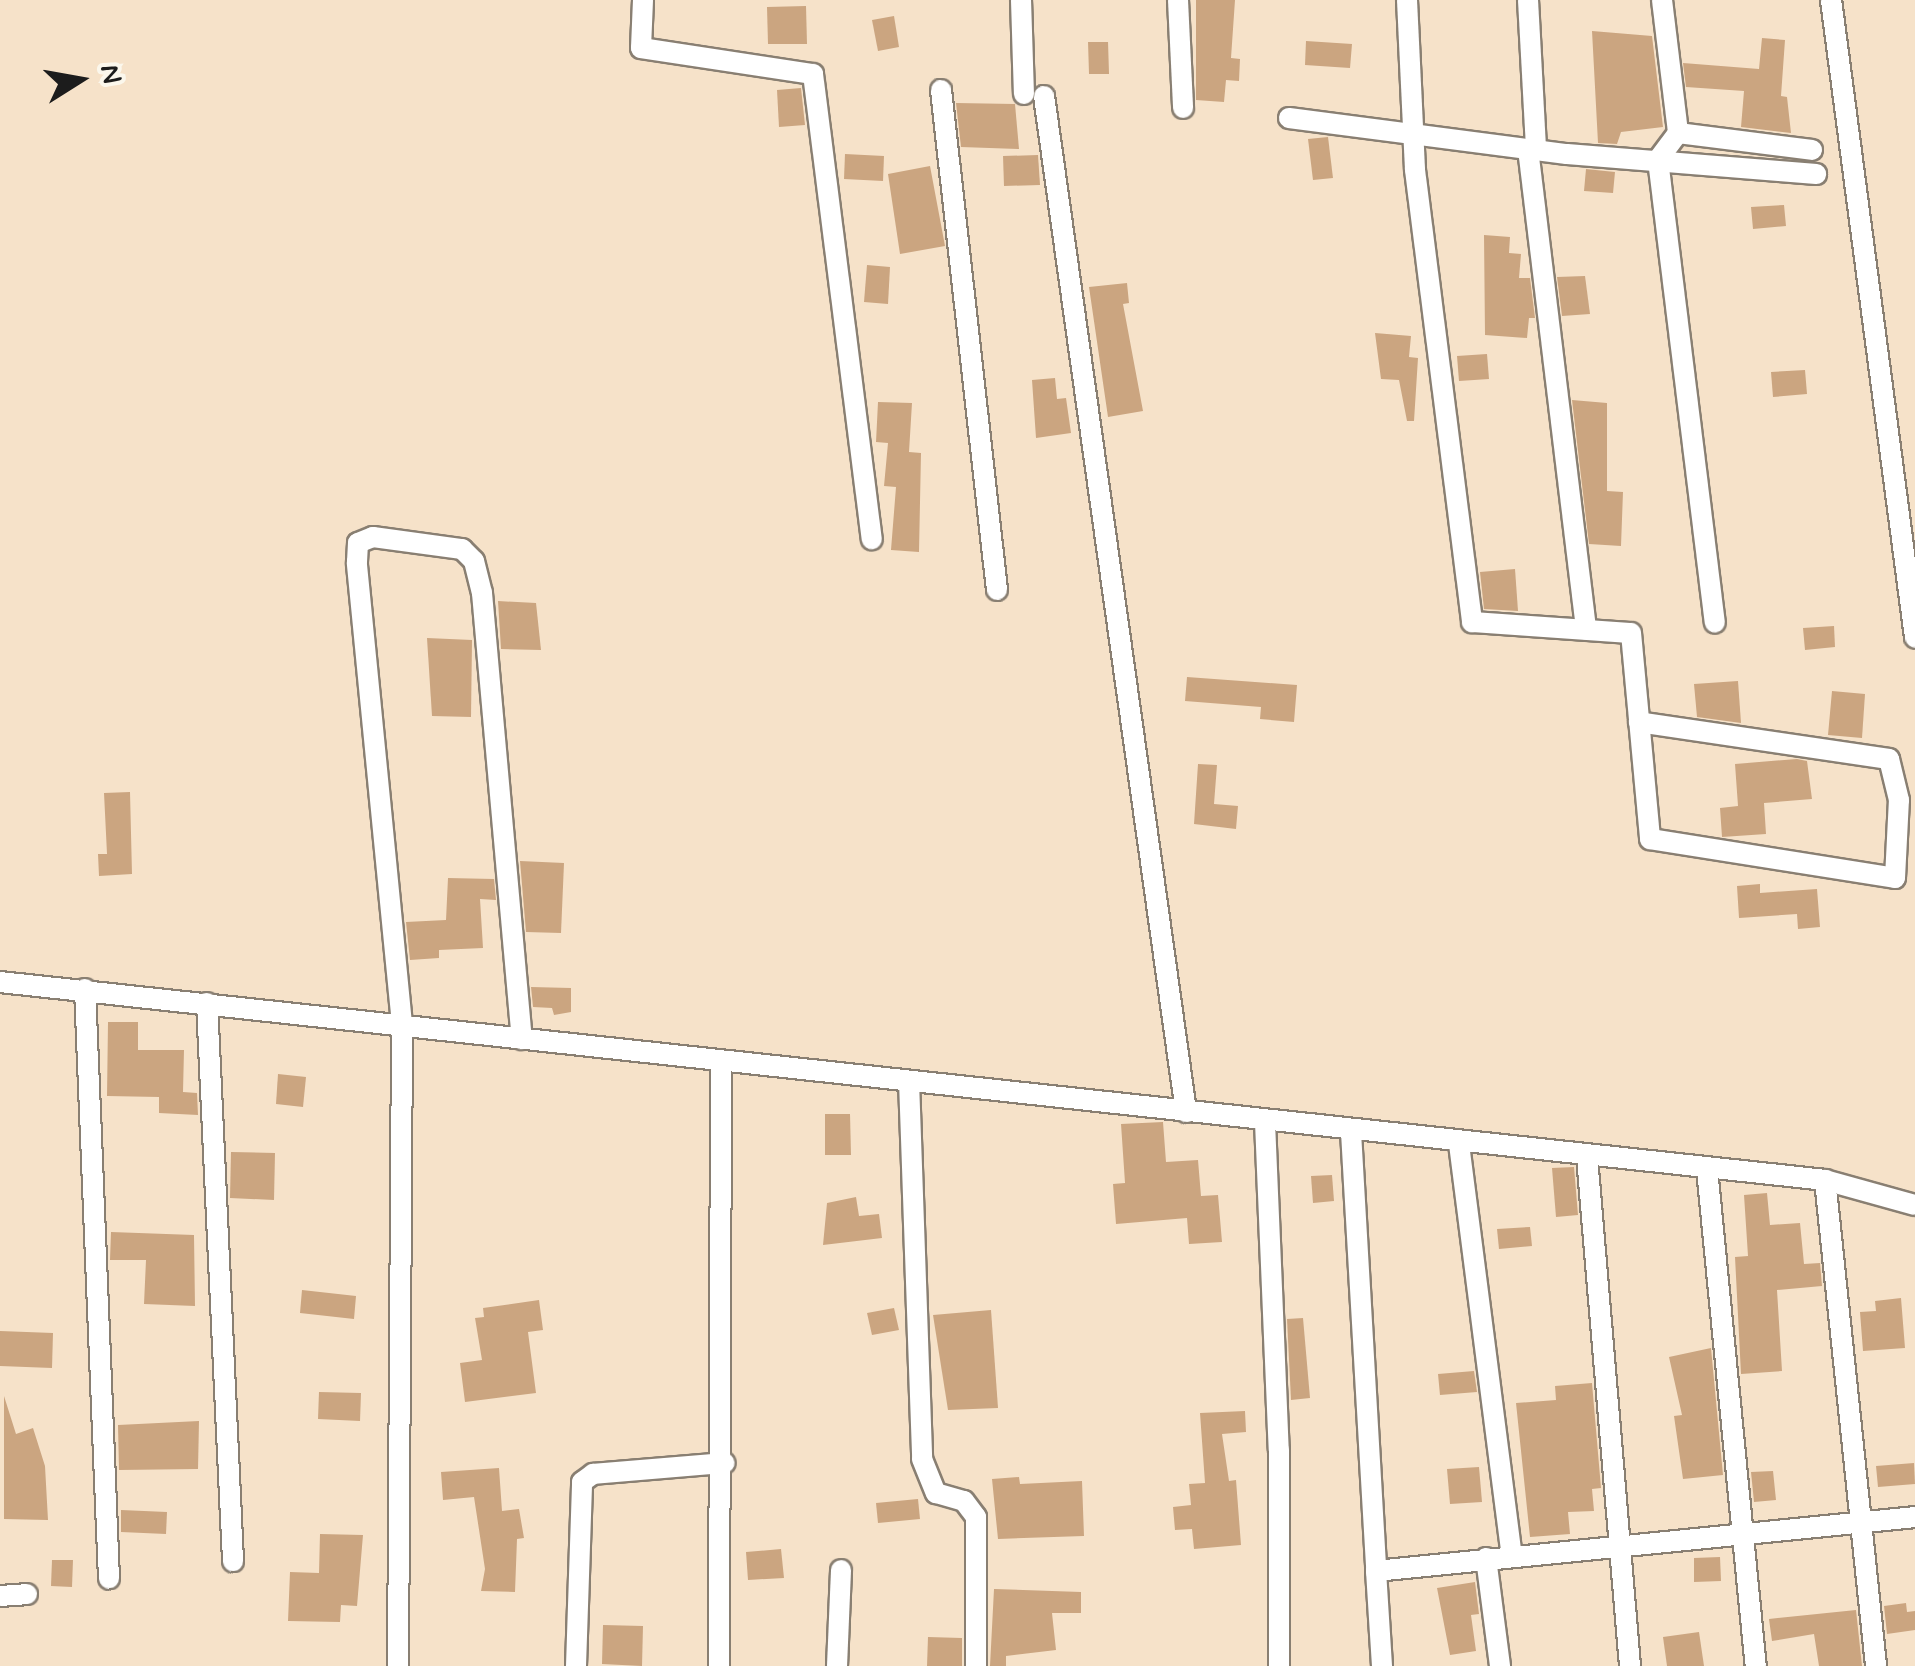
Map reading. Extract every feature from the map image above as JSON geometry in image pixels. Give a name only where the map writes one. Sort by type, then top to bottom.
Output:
[{"type":"street","points":[[643,0],[641,48],[814,74],[872,539]]},
{"type":"street","points":[[1021,0],[1186,1112]]},
{"type":"street","points":[[1178,0],[1183,108]]},
{"type":"street","points":[[1407,0],[1415,134],[1472,622],[1631,633],[1650,840],[1895,878],[1899,800],[1889,760],[1640,722]]},
{"type":"street","points":[[1528,0],[1532,149],[1586,630]]},
{"type":"street","points":[[1662,0],[1678,133],[1658,160],[1715,622]]},
{"type":"street","points":[[1831,0],[1915,638]]},
{"type":"street","points":[[941,90],[996,590]]},
{"type":"street","points":[[1289,118],[1532,149],[1816,174]]},
{"type":"street","points":[[1678,133],[1812,150]]},
{"type":"street","points":[[398,1666],[402,1024],[357,562],[358,543],[374,537],[462,549],[474,561],[482,593],[522,1039]]},
{"type":"street","points":[[0,982],[1459,1144],[1825,1180],[1915,1205]]},
{"type":"street","points":[[86,990],[109,1579]]},
{"type":"street","points":[[207,1003],[234,1561]]},
{"type":"street","points":[[720,1666],[725,1463],[721,1061]]},
{"type":"street","points":[[908,1081],[922,1458],[936,1493],[964,1501],[976,1517],[976,1666]]},
{"type":"street","points":[[1265,1122],[1279,1450],[1279,1666]]},
{"type":"street","points":[[1350,1132],[1382,1666]]},
{"type":"street","points":[[1459,1144],[1512,1556]]},
{"type":"street","points":[[1586,1157],[1630,1666]]},
{"type":"street","points":[[1708,1169],[1756,1666]]},
{"type":"street","points":[[1825,1180],[1876,1666]]},
{"type":"street","points":[[576,1666],[582,1482],[593,1474],[725,1463]]},
{"type":"street","points":[[1376,1570],[1740,1531],[1915,1517]]},
{"type":"street","points":[[1486,1558],[1500,1666]]},
{"type":"street","points":[[837,1666],[841,1570]]},
{"type":"street","points":[[0,1596],[27,1594]]},
{"type":"building","points":[[1196,0],[1235,0],[1231,58],[1240,59],[1239,81],[1226,80],[1224,102],[1196,100]]},
{"type":"building","points":[[806,6],[807,44],[768,44],[767,7]]},
{"type":"building","points":[[894,16],[899,47],[878,51],[872,20]]},
{"type":"building","points":[[1592,31],[1652,36],[1663,127],[1621,132],[1617,144],[1598,143]]},
{"type":"building","points":[[1762,38],[1785,40],[1781,96],[1787,97],[1791,133],[1741,127],[1744,91],[1686,87],[1683,63],[1759,69]]},
{"type":"building","points":[[1306,41],[1352,44],[1350,68],[1305,65]]},
{"type":"building","points":[[1088,42],[1108,42],[1109,74],[1089,74]]},
{"type":"building","points":[[801,88],[805,125],[779,127],[777,90]]},
{"type":"building","points":[[956,103],[1015,104],[1019,149],[961,147]]},
{"type":"building","points":[[1328,137],[1333,178],[1313,180],[1308,139]]},
{"type":"building","points":[[845,154],[884,156],[883,181],[844,179]]},
{"type":"building","points":[[1038,155],[1040,185],[1004,186],[1003,156]]},
{"type":"building","points":[[930,166],[945,246],[900,254],[888,174]]},
{"type":"building","points":[[1586,169],[1615,172],[1613,193],[1584,191]]},
{"type":"building","points":[[1784,205],[1786,226],[1753,229],[1751,207]]},
{"type":"building","points":[[1484,235],[1510,237],[1509,253],[1521,254],[1519,278],[1530,278],[1535,318],[1529,318],[1527,338],[1485,335]]},
{"type":"building","points":[[867,265],[890,267],[888,304],[864,302]]},
{"type":"building","points":[[1585,276],[1590,314],[1562,316],[1557,277]]},
{"type":"building","points":[[1127,283],[1129,303],[1123,304],[1143,411],[1108,417],[1089,287]]},
{"type":"building","points":[[1375,333],[1411,336],[1409,357],[1418,358],[1414,421],[1407,421],[1399,380],[1381,379]]},
{"type":"building","points":[[1487,354],[1489,379],[1459,381],[1457,356]]},
{"type":"building","points":[[1805,370],[1807,394],[1773,397],[1771,372]]},
{"type":"building","points":[[1055,378],[1057,399],[1066,398],[1071,433],[1036,438],[1032,380]]},
{"type":"building","points":[[1572,400],[1607,403],[1607,491],[1623,492],[1621,546],[1589,544]]},
{"type":"building","points":[[878,402],[912,403],[909,452],[921,453],[919,552],[891,550],[896,487],[884,486],[888,443],[876,442]]},
{"type":"building","points":[[1515,569],[1518,611],[1484,609],[1480,572]]},
{"type":"building","points":[[498,601],[536,603],[541,650],[501,649]]},
{"type":"building","points":[[1834,626],[1835,647],[1805,650],[1803,628]]},
{"type":"building","points":[[427,638],[472,640],[471,717],[432,716]]},
{"type":"building","points":[[1187,677],[1297,685],[1294,722],[1260,719],[1261,707],[1185,701]]},
{"type":"building","points":[[1738,681],[1741,723],[1697,717],[1694,684]]},
{"type":"building","points":[[1832,691],[1865,694],[1862,738],[1828,735]]},
{"type":"building","points":[[1807,761],[1812,799],[1764,803],[1766,834],[1722,837],[1720,808],[1738,806],[1735,764]]},
{"type":"building","points":[[1198,764],[1217,765],[1214,804],[1238,806],[1236,829],[1194,824]]},
{"type":"building","points":[[130,792],[132,874],[99,876],[98,854],[107,854],[104,793]]},
{"type":"building","points":[[520,861],[564,863],[561,933],[526,932]]},
{"type":"building","points":[[448,878],[494,879],[496,900],[480,899],[483,948],[439,950],[439,958],[410,960],[406,922],[446,920]]},
{"type":"building","points":[[1760,884],[1760,893],[1817,889],[1820,927],[1798,929],[1797,914],[1739,918],[1737,886]]},
{"type":"building","points":[[531,987],[571,988],[571,1012],[554,1015],[552,1008],[533,1007]]},
{"type":"building","points":[[108,1022],[138,1022],[138,1050],[184,1050],[183,1092],[197,1093],[198,1115],[159,1113],[159,1097],[107,1096]]},
{"type":"building","points":[[278,1074],[306,1077],[303,1107],[276,1104]]},
{"type":"building","points":[[825,1114],[850,1114],[851,1155],[825,1155]]},
{"type":"building","points":[[1163,1122],[1166,1162],[1198,1160],[1201,1196],[1218,1195],[1222,1242],[1189,1244],[1187,1218],[1116,1224],[1113,1184],[1125,1183],[1121,1124]]},
{"type":"building","points":[[231,1152],[275,1153],[274,1200],[230,1198]]},
{"type":"building","points":[[1574,1167],[1578,1215],[1556,1217],[1552,1168]]},
{"type":"building","points":[[1332,1175],[1334,1201],[1313,1203],[1311,1176]]},
{"type":"building","points":[[1767,1193],[1770,1225],[1800,1223],[1804,1264],[1820,1263],[1822,1286],[1777,1290],[1782,1371],[1741,1374],[1735,1257],[1748,1256],[1744,1195]]},
{"type":"building","points":[[856,1197],[859,1216],[879,1214],[882,1238],[823,1245],[827,1203]]},
{"type":"building","points":[[1530,1227],[1532,1246],[1499,1249],[1497,1229]]},
{"type":"building","points":[[111,1232],[194,1235],[195,1306],[144,1304],[146,1260],[110,1260]]},
{"type":"building","points":[[302,1290],[356,1296],[354,1319],[300,1313]]},
{"type":"building","points":[[1901,1298],[1905,1348],[1863,1351],[1860,1312],[1876,1311],[1875,1301]]},
{"type":"building","points":[[539,1300],[543,1330],[528,1332],[536,1393],[465,1402],[460,1363],[482,1360],[475,1318],[484,1317],[483,1308]]},
{"type":"building","points":[[894,1308],[899,1330],[872,1335],[867,1313]]},
{"type":"building","points":[[991,1310],[998,1408],[948,1410],[933,1315]]},
{"type":"building","points":[[1303,1318],[1310,1398],[1291,1400],[1287,1319]]},
{"type":"building","points":[[0,1331],[53,1333],[52,1368],[0,1366]]},
{"type":"building","points":[[1711,1348],[1723,1475],[1683,1479],[1674,1416],[1682,1415],[1669,1357]]},
{"type":"building","points":[[1474,1371],[1477,1392],[1440,1395],[1438,1374]]},
{"type":"building","points":[[1592,1383],[1601,1488],[1592,1489],[1594,1511],[1568,1512],[1570,1534],[1530,1537],[1516,1403],[1556,1400],[1555,1386]]},
{"type":"building","points":[[319,1392],[361,1393],[360,1421],[318,1419]]},
{"type":"building","points":[[4,1396],[16,1434],[33,1428],[45,1466],[48,1520],[4,1519]]},
{"type":"building","points":[[1245,1411],[1246,1432],[1222,1434],[1229,1481],[1236,1480],[1241,1545],[1194,1549],[1192,1529],[1175,1530],[1173,1507],[1191,1505],[1189,1484],[1205,1483],[1200,1413]]},
{"type":"building","points":[[199,1421],[198,1469],[119,1470],[118,1425]]},
{"type":"building","points":[[1914,1463],[1915,1484],[1878,1487],[1876,1466]]},
{"type":"building","points":[[1479,1467],[1482,1502],[1450,1504],[1447,1469]]},
{"type":"building","points":[[499,1468],[502,1511],[519,1509],[524,1538],[517,1539],[515,1592],[481,1591],[485,1569],[474,1497],[443,1500],[441,1472]]},
{"type":"building","points":[[1773,1471],[1776,1500],[1754,1502],[1751,1472]]},
{"type":"building","points":[[1019,1477],[1020,1484],[1082,1481],[1084,1536],[998,1539],[992,1479]]},
{"type":"building","points":[[918,1499],[920,1519],[878,1523],[876,1503]]},
{"type":"building","points":[[121,1510],[167,1512],[166,1534],[121,1532]]},
{"type":"building","points":[[320,1534],[363,1535],[357,1606],[341,1605],[340,1622],[288,1621],[290,1572],[319,1573]]},
{"type":"building","points":[[781,1549],[784,1578],[748,1580],[746,1552]]},
{"type":"building","points":[[1720,1557],[1721,1581],[1694,1582],[1694,1558]]},
{"type":"building","points":[[52,1560],[73,1560],[72,1587],[51,1586]]},
{"type":"building","points":[[1475,1582],[1479,1614],[1471,1615],[1476,1651],[1450,1655],[1437,1588]]},
{"type":"building","points":[[994,1589],[1081,1592],[1081,1613],[1052,1613],[1056,1650],[1006,1656],[1006,1666],[990,1666]]},
{"type":"building","points":[[1906,1603],[1907,1612],[1915,1611],[1915,1630],[1887,1634],[1884,1606]]},
{"type":"building","points":[[1856,1610],[1862,1666],[1819,1666],[1814,1634],[1772,1641],[1769,1619]]},
{"type":"building","points":[[603,1625],[643,1626],[642,1666],[602,1664]]},
{"type":"building","points":[[1699,1632],[1704,1666],[1667,1666],[1663,1637]]},
{"type":"building","points":[[928,1637],[962,1638],[962,1666],[927,1666]]}]
